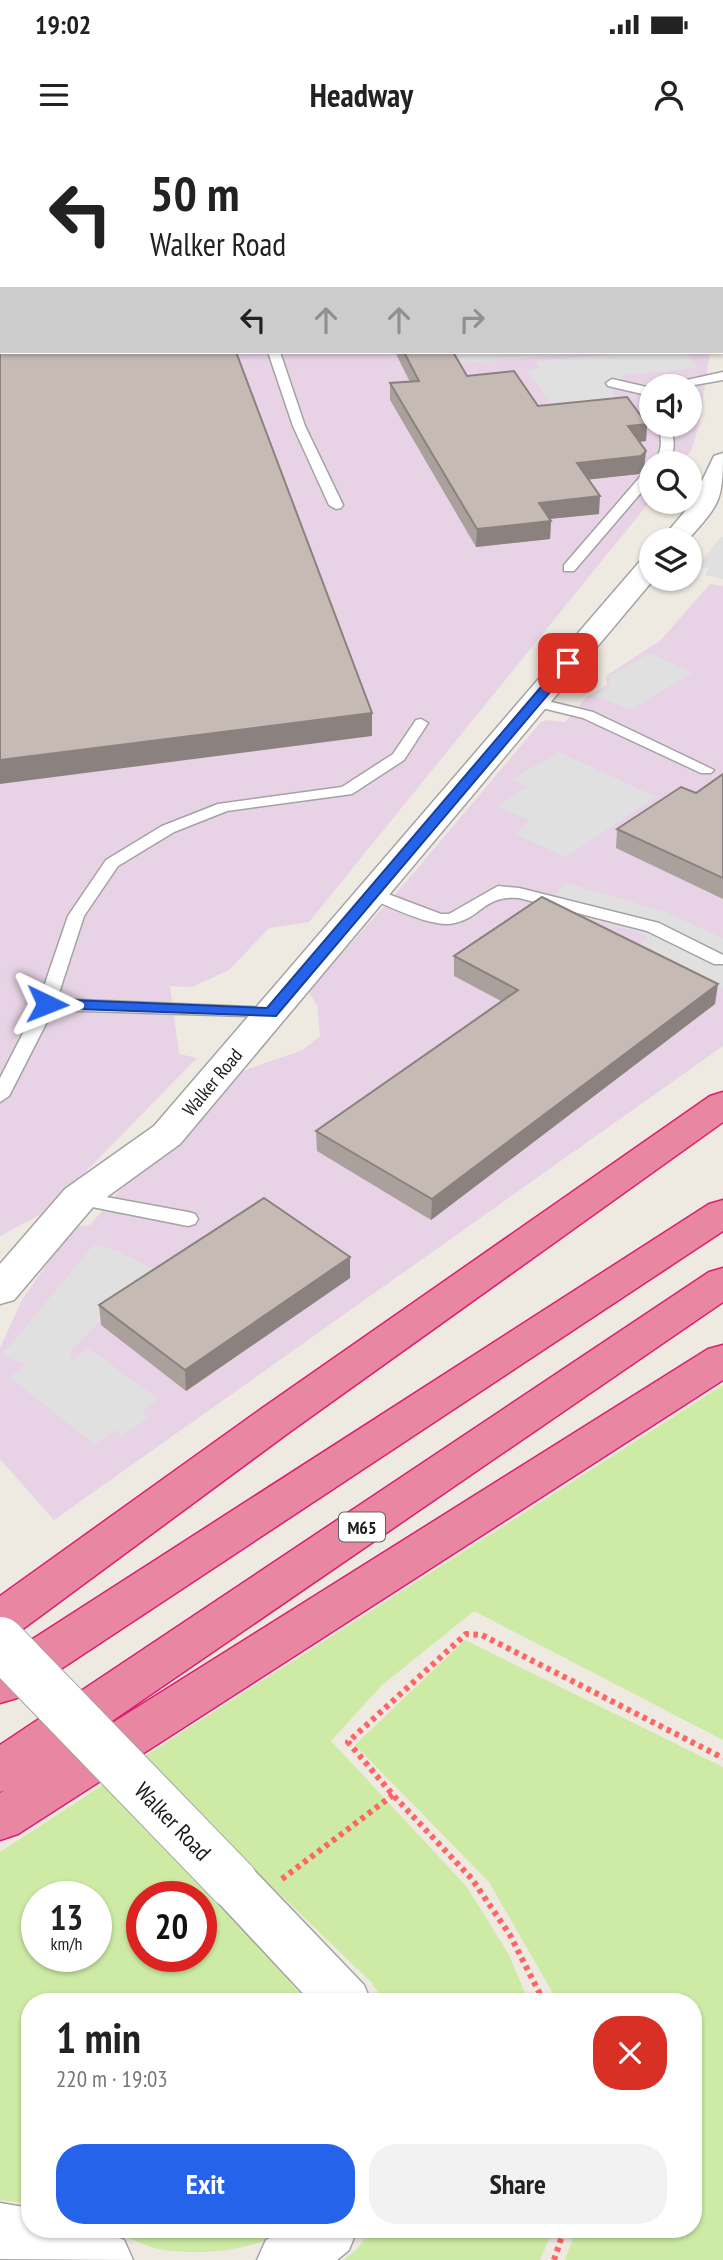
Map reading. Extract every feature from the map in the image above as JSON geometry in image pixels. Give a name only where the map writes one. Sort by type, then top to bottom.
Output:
[{"type":"highway","points":[[0,1621],[276,1420],[723,1104]]},
{"type":"highway","points":[[0,1684],[723,1213]]},
{"type":"highway","name":"M65","points":[[0,1771],[723,1282]]},
{"type":"highway","name":"M65","points":[[0,1819],[723,1360]]},
{"type":"street","points":[[684,528],[703,506],[721,470]]},
{"type":"street","name":"Walker Road","points":[[0,1290],[79,1198],[167,1135],[639,580]]},
{"type":"street","name":"Walker Road","points":[[0,1642],[336,1993]]},
{"type":"street","points":[[0,2231],[21,2235]]},
{"type":"street","points":[[40,2238],[57,2241],[104,2260]]},
{"type":"street","points":[[286,2260],[319,2238]]},
{"type":"lane","points":[[275,354],[299,426],[336,505]]},
{"type":"lane","points":[[702,380],[723,376]]},
{"type":"lane","points":[[612,383],[639,392]]},
{"type":"lane","points":[[569,568],[639,487]]},
{"type":"lane","points":[[535,702],[588,715],[706,770]]},
{"type":"lane","points":[[0,1096],[47,1004],[76,916],[112,863],[168,830],[224,807],[346,791],[399,758],[421,723]]},
{"type":"lane","points":[[372,894],[439,919],[452,919],[498,891],[519,893],[653,927],[720,960]]},
{"type":"lane","points":[[47,1004],[271,1013]]},
{"type":"lane","points":[[79,1198],[188,1219]]},
{"type":"path","points":[[539,1993],[510,1935],[472,1879],[393,1795],[348,1742],[466,1633],[482,1634],[723,1758]]},
{"type":"path","points":[[241,1892],[393,1795]]},
{"type":"path","points":[[554,2260],[561,2238]]},
{"type":"shaded area","points":[[0,354],[710,354],[702,405],[702,374],[639,374],[639,437],[695,437],[691,451],[639,451],[640,514],[309,922],[269,928],[229,970],[192,987],[170,986],[179,1054],[197,1058],[47,1211],[0,1236]]},
{"type":"shaded area","points":[[456,354],[580,354],[462,363]]},
{"type":"shaded area","points":[[615,354],[687,354],[697,368],[624,375],[612,390],[615,398],[553,405],[526,370],[540,368],[535,361]]},
{"type":"shaded area","points":[[723,537],[723,579],[705,575],[709,568],[702,567],[702,560]]},
{"type":"shaded area","points":[[710,584],[723,586],[723,1046],[54,1520],[0,1459],[0,1348],[22,1300],[73,1227],[90,1225],[120,1190],[172,1143],[240,1072],[303,1050],[320,1036],[317,1005],[308,991],[406,882],[541,722],[565,722],[587,697],[607,685],[606,676],[661,640]]},
{"type":"shaded area","points":[[650,653],[692,673],[630,710],[593,695],[609,686],[610,676]]},
{"type":"shaded area","points":[[559,752],[656,797],[566,857],[514,834],[531,821],[497,806],[526,787],[512,779]]},
{"type":"shaded area","points":[[567,883],[663,911],[723,938],[723,989],[637,946],[647,937],[635,931],[542,907]]},
{"type":"shaded area","points":[[94,1244],[117,1251],[156,1270],[134,1286],[70,1352],[73,1360],[88,1348],[159,1399],[142,1412],[148,1418],[122,1436],[115,1430],[95,1445],[9,1377],[27,1365],[2,1355]]},
{"type":"green space","points":[[723,1385],[723,1740],[474,1611],[382,1685],[331,1741],[467,1887],[509,1955],[525,1993],[379,1993],[371,1982],[251,1866],[145,1756]]},
{"type":"green space","points":[[465,1640],[723,1767],[723,2260],[565,2260],[573,2238],[702,2238],[702,1993],[553,1993],[489,1882],[355,1745]]},
{"type":"green space","points":[[107,1782],[202,1881],[126,1881],[126,1972],[217,1972],[217,1897],[299,1993],[21,1993],[21,2203],[0,2200],[0,1852]]},
{"type":"green space","points":[[130,2238],[269,2238],[239,2248],[201,2252],[151,2247]]},
{"type":"green space","points":[[366,2238],[550,2238],[540,2260],[344,2260]]},
{"type":"building","points":[[0,354],[237,354],[372,713],[0,760]]},
{"type":"building","points":[[405,354],[454,354],[467,376],[514,371],[538,406],[627,397],[639,413],[639,425],[628,426],[646,451],[639,451],[639,456],[577,463],[600,496],[539,503],[551,521],[477,529],[390,383],[419,381]]},
{"type":"building","points":[[723,774],[723,878],[617,829],[681,787],[696,793]]},
{"type":"building","points":[[542,897],[718,984],[432,1199],[316,1131],[518,990],[454,956]]},
{"type":"building","points":[[264,1198],[350,1257],[185,1370],[99,1305]]},
{"type":"route","points":[[47,1004],[271,1013],[568,663]]}]
